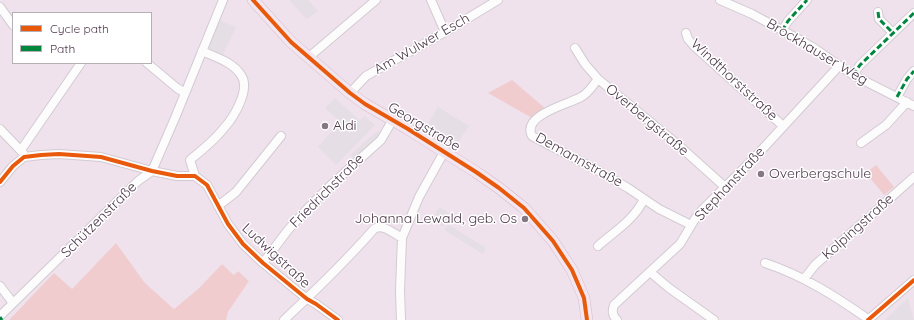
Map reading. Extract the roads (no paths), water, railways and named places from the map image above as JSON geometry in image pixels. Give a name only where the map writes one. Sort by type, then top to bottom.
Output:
[{"type":"main road","name":"Georgstraße","points":[[253,0],[291,42],[350,93],[392,121],[408,129],[482,176],[524,208],[553,241],[576,278],[586,307]]},
{"type":"main road","points":[[586,307],[587,320]]},
{"type":"main road","points":[[586,307],[591,320]]},
{"type":"street","points":[[152,171],[223,0]]},
{"type":"street","points":[[309,57],[376,0]]},
{"type":"street","points":[[431,0],[445,32]]},
{"type":"street","name":"Brockhauser Weg","points":[[720,0],[752,14],[814,48],[853,75],[910,104]]},
{"type":"street","points":[[782,31],[788,21],[807,0]]},
{"type":"street","name":"Am Wulwer Esch","points":[[350,93],[366,76],[445,32],[494,1]]},
{"type":"street","points":[[0,7],[12,24]]},
{"type":"street","points":[[878,12],[878,19],[893,33]]},
{"type":"street","points":[[853,75],[860,65],[914,13]]},
{"type":"street","name":"Windthorststraße","points":[[686,33],[694,46],[783,126]]},
{"type":"street","name":"Overbergstraße","points":[[575,48],[583,61],[598,79],[676,143],[724,187]]},
{"type":"street","points":[[0,128],[22,154],[82,155],[101,157],[152,171],[177,176],[195,176],[190,160],[224,128],[238,108],[245,85],[242,76],[236,68],[202,51]]},
{"type":"street","points":[[0,182],[22,154],[80,64]]},
{"type":"street","points":[[148,64],[177,88],[185,92]]},
{"type":"street","name":"Stephanstraße","points":[[617,320],[612,310],[614,305],[680,244],[702,210],[839,66]]},
{"type":"street","points":[[897,97],[907,79],[914,71]]},
{"type":"street","name":"Demannstraße","points":[[598,79],[583,96],[538,117],[532,125],[530,134],[534,138],[612,178],[659,209],[691,225]]},
{"type":"street","points":[[861,143],[886,125],[910,104]]},
{"type":"street","name":"Friedrichstraße","points":[[263,263],[288,230],[307,209],[381,140],[392,121]]},
{"type":"street","points":[[218,206],[236,192],[281,136]]},
{"type":"street","points":[[401,320],[400,290],[402,238],[419,198],[444,152]]},
{"type":"street","name":"Schützenstraße","points":[[0,316],[138,181],[152,171]]},
{"type":"street","name":"Ludwigstraße","points":[[195,176],[207,185],[234,234],[263,263],[306,299],[316,304],[338,320]]},
{"type":"street","name":"Kolpingstraße","points":[[804,279],[815,265],[914,177]]},
{"type":"street","points":[[598,246],[629,221],[641,206],[644,199]]},
{"type":"street","points":[[284,320],[357,249],[374,229],[383,227],[402,238]]},
{"type":"street","points":[[765,263],[793,273],[823,289],[868,320],[914,280]]},
{"type":"street","points":[[650,272],[669,288],[714,320]]},
{"type":"street","points":[[0,286],[13,303]]},
{"type":"place","name":"Aldi","points":[[325,126]]},
{"type":"place","name":"Overbergschule","points":[[761,174]]},
{"type":"place","name":"Johanna Lewald, geb. Os","points":[[525,219]]}]
